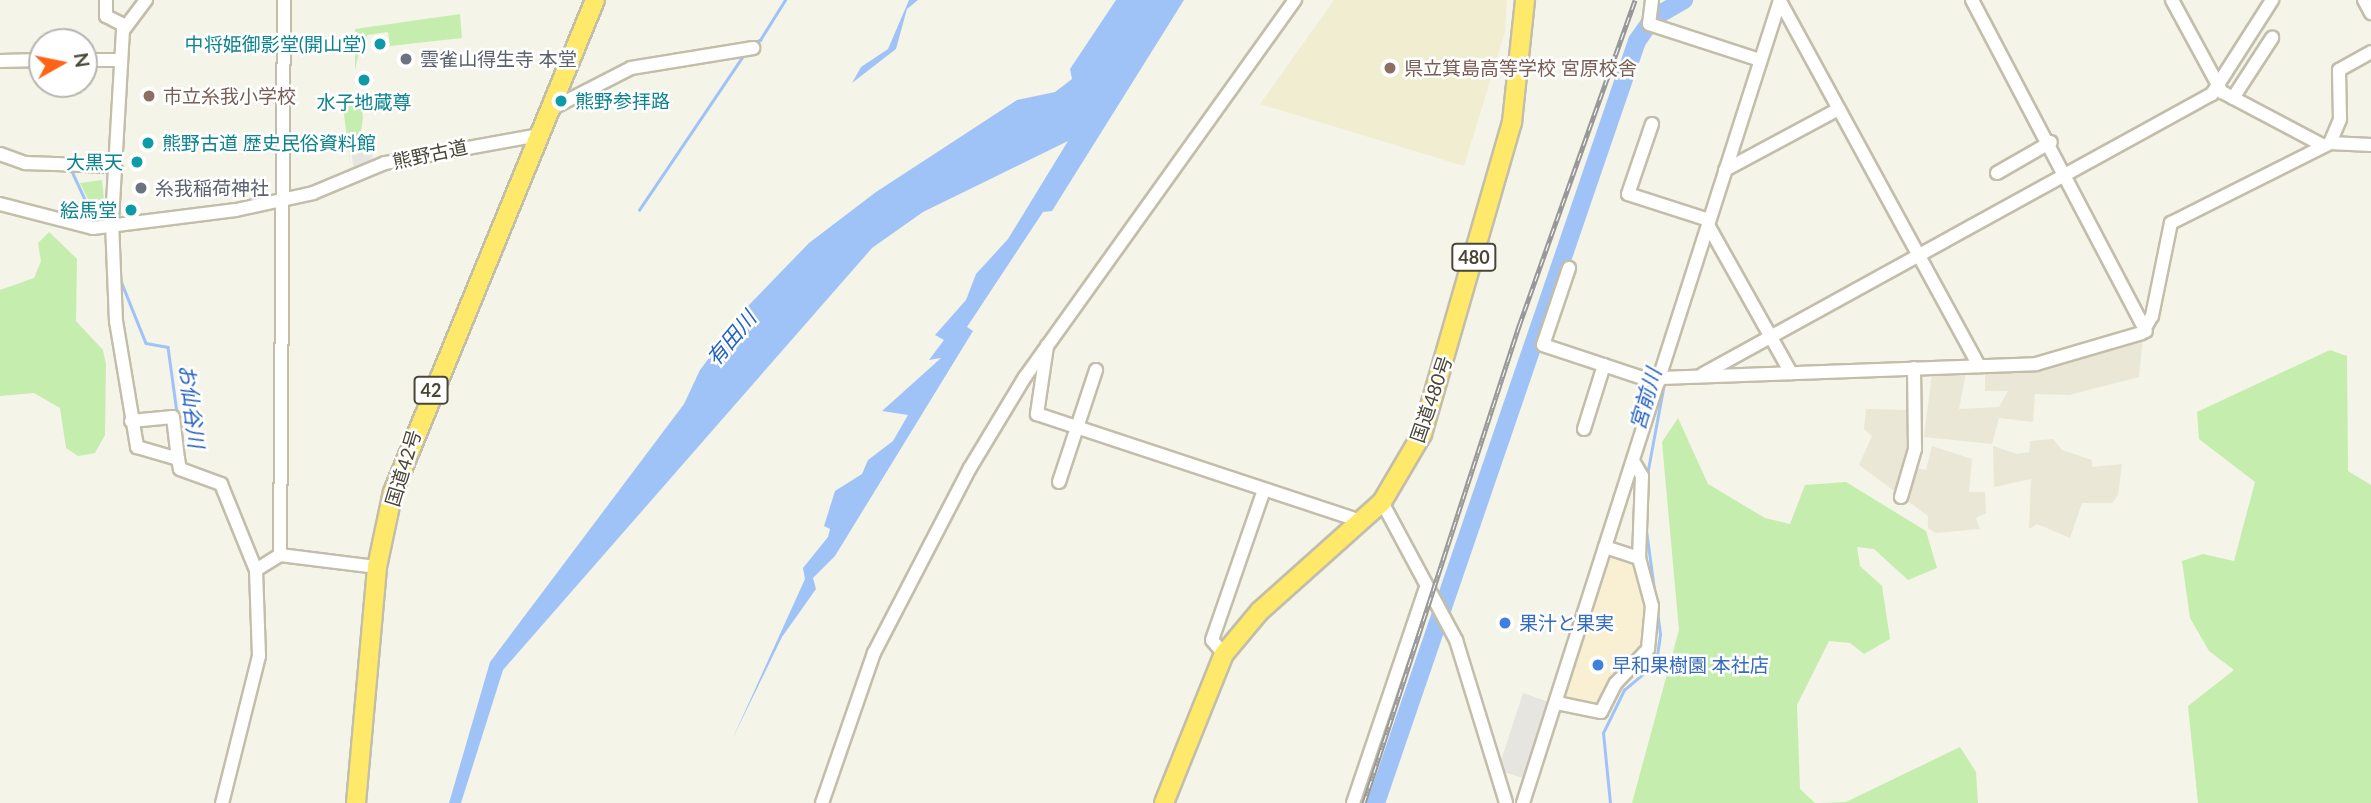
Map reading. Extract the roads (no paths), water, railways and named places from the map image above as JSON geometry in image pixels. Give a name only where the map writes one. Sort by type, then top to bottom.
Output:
[{"type":"highway","name":"国道42号","points":[[356,803],[377,567],[410,438],[595,0]]},
{"type":"highway","name":"国道480号","points":[[1164,803],[1224,654],[1260,611],[1382,502],[1422,434],[1512,122],[1525,0]]},
{"type":"street","points":[[106,0],[106,16],[124,26]]},
{"type":"street","points":[[146,0],[124,26],[112,222],[116,321],[131,421],[141,453],[178,459]]},
{"type":"street","points":[[280,555],[285,200],[284,0]]},
{"type":"street","points":[[822,803],[896,605],[970,468],[1047,346],[1295,0]]},
{"type":"street","points":[[1652,0],[1649,24],[1760,61]]},
{"type":"street","points":[[1972,0],[2068,173],[2146,331]]},
{"type":"street","points":[[2172,0],[2218,86],[2234,98],[2327,144],[2371,145]]},
{"type":"street","points":[[1699,376],[2068,173],[2218,86],[2272,0]]},
{"type":"street","points":[[2364,0],[2371,13]]},
{"type":"street","points":[[1523,803],[1780,1]]},
{"type":"street","points":[[1780,1],[1979,366]]},
{"type":"street","points":[[2234,98],[2272,38]]},
{"type":"street","points":[[549,110],[631,68],[753,48]]},
{"type":"street","points":[[2146,331],[2171,223],[2327,144],[2340,119],[2339,70],[2371,52]]},
{"type":"street","points":[[0,61],[28,60]]},
{"type":"street","points":[[98,60],[121,60]]},
{"type":"street","points":[[1725,170],[1839,108]]},
{"type":"street","points":[[1652,124],[1628,194],[1709,223],[1791,373]]},
{"type":"street","name":"熊野古道","points":[[0,204],[75,226],[285,200],[385,163],[539,135]]},
{"type":"street","points":[[1997,173],[2051,142]]},
{"type":"street","points":[[0,154],[35,164],[114,166]]},
{"type":"street","points":[[1569,268],[1543,345],[1659,381],[1699,376],[2050,362],[2146,331]]},
{"type":"street","points":[[1047,346],[1034,409],[1075,428],[1361,522]]},
{"type":"street","points":[[1584,429],[1605,365]]},
{"type":"street","points":[[1901,497],[1915,449],[1914,368]]},
{"type":"street","points":[[1059,482],[1096,370]]},
{"type":"street","points":[[131,421],[173,417],[180,469],[225,489],[256,570],[259,656],[222,803]]},
{"type":"street","points":[[1557,703],[1601,712],[1616,683],[1647,653],[1652,606],[1639,558],[1642,476],[1633,461]]},
{"type":"street","points":[[1224,654],[1212,640],[1264,490]]},
{"type":"street","points":[[1382,502],[1401,529],[1425,590],[1460,651],[1506,803]]},
{"type":"street","points":[[1605,547],[1639,558]]},
{"type":"street","points":[[256,570],[280,555],[377,567]]},
{"type":"street","points":[[1353,803],[1425,590]]},
{"type":"water","points":[[909,0],[918,0],[907,9],[896,49],[852,83],[861,67],[888,49]]},
{"type":"water","name":"有田川","points":[[1116,0],[1184,0],[1052,211],[1043,212],[967,327],[973,331],[835,556],[813,578],[816,589],[782,637],[732,740],[805,579],[803,568],[828,537],[830,529],[824,526],[835,491],[862,474],[868,460],[893,441],[908,415],[882,411],[941,358],[929,360],[944,340],[935,335],[966,300],[976,274],[1008,239],[1068,141],[923,212],[872,248],[503,670],[461,803],[449,803],[490,662],[684,404],[700,370],[749,305],[809,243],[876,192],[1017,100],[1055,92],[1072,79],[1070,69]]},
{"type":"waterway","points":[[750,44],[760,40],[785,0]]},
{"type":"waterway","points":[[1376,803],[1637,41],[1653,18],[1684,0]]},
{"type":"waterway","name":"お仙谷川","points":[[116,51],[118,27]]},
{"type":"waterway","points":[[639,210],[745,53]]},
{"type":"waterway","points":[[71,169],[96,223]]},
{"type":"waterway","name":"お仙谷川","points":[[119,276],[146,343],[168,347],[177,413]]},
{"type":"waterway","name":"宮前川","points":[[1647,475],[1664,383]]},
{"type":"waterway","name":"宮前川","points":[[1610,803],[1603,733],[1624,690],[1656,663],[1660,634],[1646,531]]},
{"type":"railway","points":[[1364,803],[1519,326],[1635,0]]},
{"type":"place","name":"中将姫御影堂(開山堂)","points":[[380,44]]},
{"type":"place","name":"雲雀山得生寺 本堂","points":[[406,59]]},
{"type":"place","name":"県立箕島高等学校 宮原校舎","points":[[1390,68]]},
{"type":"place","name":"水子地蔵尊","points":[[364,80]]},
{"type":"place","name":"市立糸我小学校","points":[[149,96]]},
{"type":"place","name":"熊野参拝路","points":[[561,101]]},
{"type":"place","name":"熊野古道 歴史民俗資料館","points":[[148,143]]},
{"type":"place","name":"大黒天","points":[[137,162]]},
{"type":"place","name":"糸我稲荷神社","points":[[141,188]]},
{"type":"place","name":"絵馬堂","points":[[131,210]]},
{"type":"place","name":"果汁と果実","points":[[1505,623]]},
{"type":"place","name":"早和果樹園 本社店","points":[[1598,665]]}]
